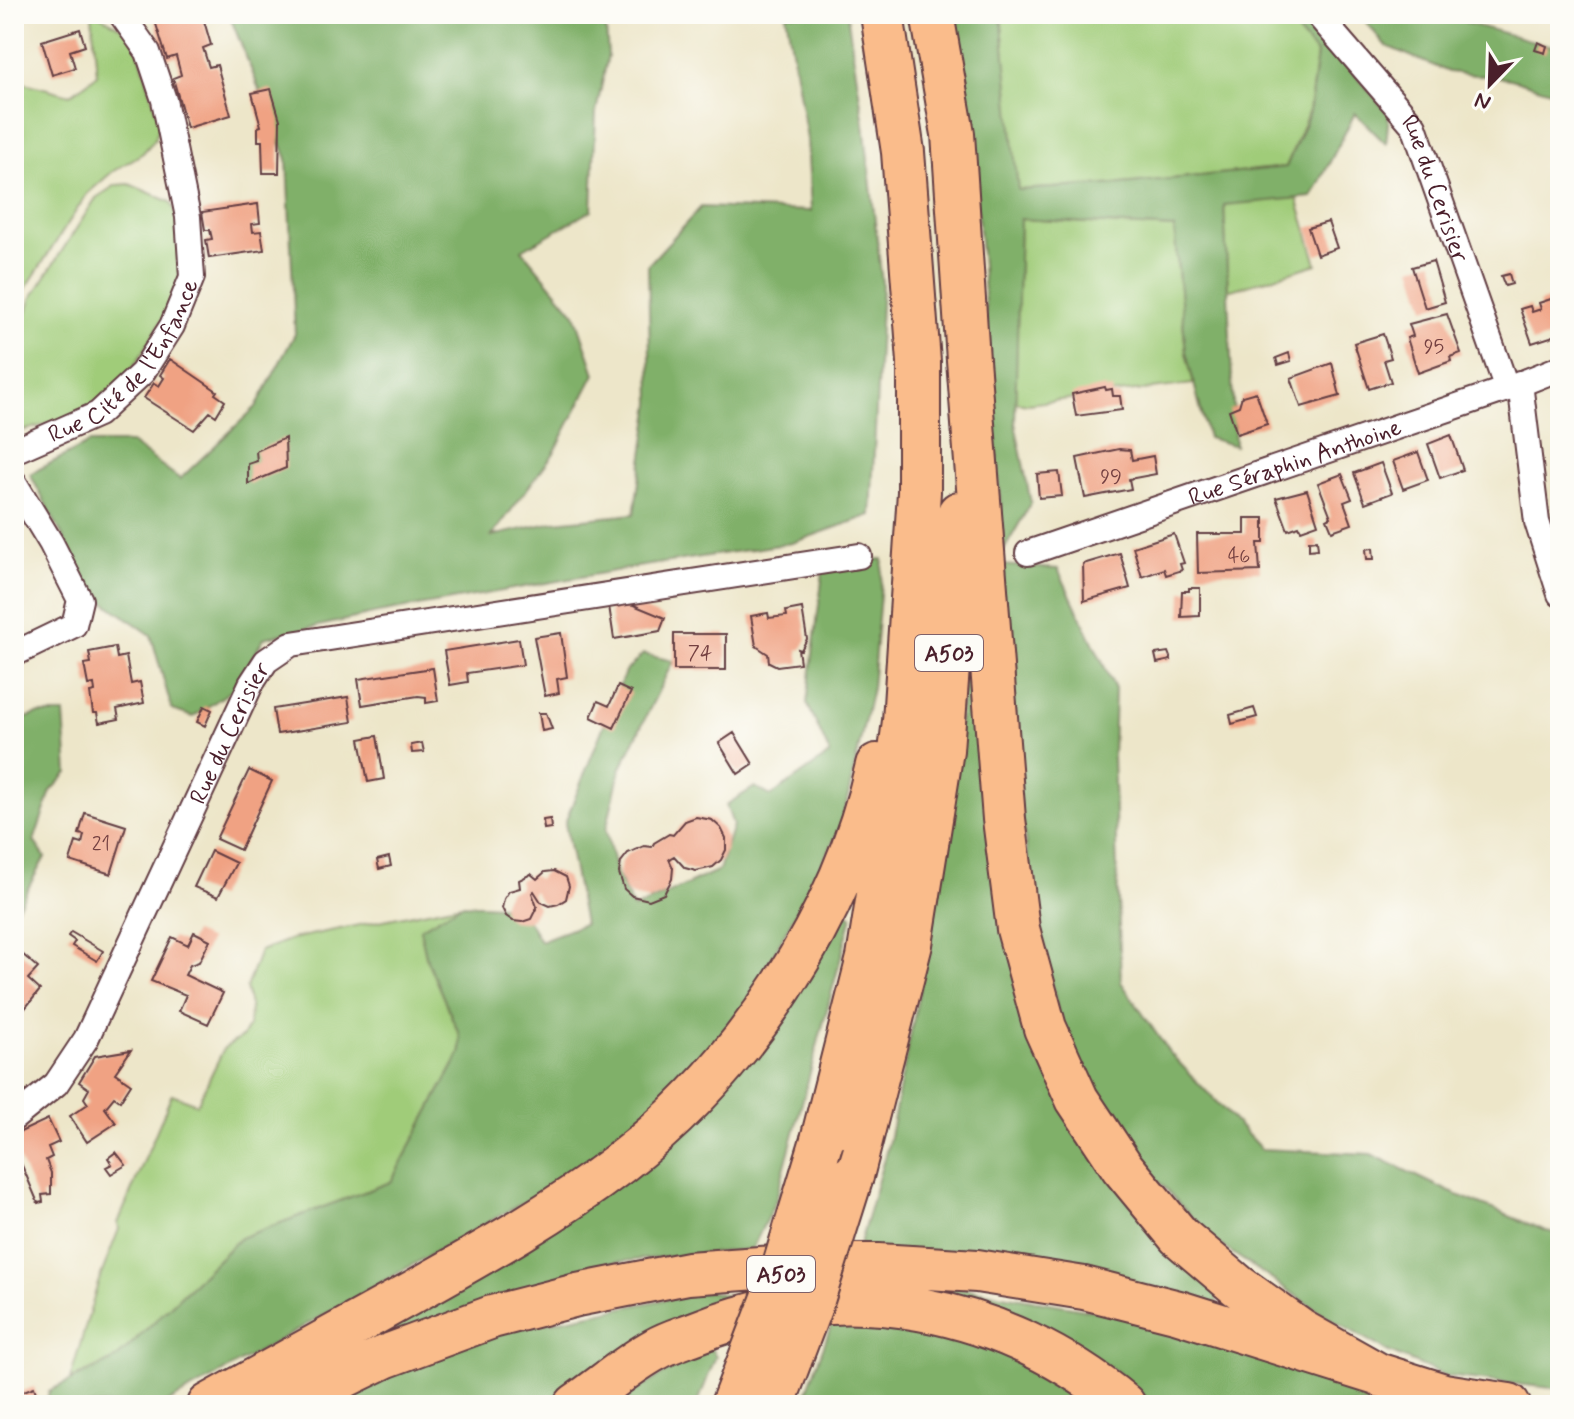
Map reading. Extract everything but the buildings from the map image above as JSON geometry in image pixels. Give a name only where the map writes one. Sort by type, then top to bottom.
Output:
[{"type":"highway","name":"A503","points":[[732,1405],[778,1285],[822,1140],[868,958],[897,774],[919,492],[919,362],[903,152],[882,14]]},
{"type":"highway","name":"A503","points":[[773,1405],[813,1300],[852,1176],[911,944],[942,750],[968,360],[953,134],[932,14]]},
{"type":"highway","points":[[968,360],[1004,819],[1018,929],[1045,1028],[1077,1099],[1122,1167],[1179,1236],[1238,1286],[1301,1331],[1381,1376]]},
{"type":"highway","points":[[209,1405],[552,1211],[622,1162],[721,1067],[788,979],[817,927],[845,866],[873,784],[889,712],[906,681]]},
{"type":"highway","points":[[285,1405],[384,1357],[492,1317],[577,1295],[688,1273],[802,1265],[878,1265],[977,1271],[1084,1288],[1179,1312],[1444,1395],[1509,1405]]},
{"type":"highway","points":[[576,1405],[656,1349],[726,1320],[787,1307],[887,1303],[948,1313],[1000,1330],[1055,1356],[1124,1405]]},
{"type":"street","name":"Rue Cité de l'Enfance","points":[[14,451],[98,414],[142,373],[172,326],[192,277],[188,217],[164,100],[148,52],[121,14]]},
{"type":"street","name":"Rue du Cerisier","points":[[1317,14],[1414,126],[1514,386],[1537,522],[1560,594]]},
{"type":"street","name":"Rue Séraphin Anthoine","points":[[1028,553],[1560,368]]},
{"type":"street","points":[[14,482],[51,543],[80,600],[74,625],[14,654]]},
{"type":"street","name":"Rue du Cerisier","points":[[14,1118],[56,1084],[86,1039],[251,684],[266,661],[291,644],[859,556]]},
{"type":"green space","points":[[92,14],[128,32],[139,52],[160,124],[155,139],[143,153],[112,172],[87,194],[23,293],[14,319],[14,80],[70,95],[97,75]]},
{"type":"green space","points":[[229,14],[605,14],[608,55],[596,112],[592,210],[522,250],[575,314],[595,374],[554,453],[492,536],[554,522],[634,514],[651,403],[648,265],[701,207],[811,211],[807,139],[786,14],[847,14],[864,124],[882,283],[871,515],[792,543],[378,613],[264,638],[235,688],[193,717],[172,710],[151,635],[93,594],[30,474],[89,443],[131,443],[180,479],[256,407],[295,334],[287,159]]},
{"type":"green space","points":[[950,14],[1001,14],[1018,190],[1121,184],[1286,167],[1309,114],[1317,54],[1282,14],[1303,14],[1389,114],[1386,144],[1355,113],[1312,197],[1224,205],[1235,446],[1208,438],[1186,352],[1174,228],[1020,219],[1015,423],[1031,503],[1004,550],[978,215]]},
{"type":"green space","points":[[1001,14],[1282,14],[1317,54],[1309,111],[1286,167],[1121,184],[1017,190]]},
{"type":"green space","points":[[1359,14],[1461,14],[1466,23],[1560,48],[1560,94],[1511,79],[1449,72],[1386,46]]},
{"type":"green space","points":[[129,184],[171,202],[177,217],[184,260],[171,301],[138,360],[101,402],[71,416],[14,433],[14,352],[31,299],[96,198],[116,185]]},
{"type":"green space","points":[[1297,198],[1317,264],[1228,291],[1224,204]]},
{"type":"green space","points":[[1020,219],[1174,228],[1186,352],[1194,384],[1028,404],[1015,402]]},
{"type":"green space","points":[[883,559],[872,688],[841,828],[734,1028],[607,1155],[164,1405],[46,1405],[49,1391],[116,1359],[240,1238],[391,1182],[461,1052],[460,1036],[427,960],[420,929],[462,904],[520,907],[540,941],[584,924],[565,823],[625,672],[643,654],[673,661],[620,770],[606,830],[616,873],[634,909],[719,870],[733,825],[726,805],[755,787],[771,796],[830,754],[807,703],[824,563]]},
{"type":"green space","points":[[1001,565],[1058,569],[1115,689],[1113,757],[1121,982],[1169,1052],[1261,1149],[1371,1154],[1450,1192],[1560,1234],[1560,1389],[1446,1376],[1387,1351],[1331,1319],[1213,1240],[1124,1144],[1063,1038],[1031,882],[1009,726]]},
{"type":"green space","points":[[975,602],[1018,998],[1217,1290],[1217,1306],[859,1247],[889,1141],[931,933]]},
{"type":"green space","points":[[38,714],[64,714],[68,773],[51,791],[34,841],[45,857],[14,914],[14,722]]},
{"type":"green space","points":[[462,904],[420,929],[427,960],[460,1036],[461,1052],[391,1182],[240,1238],[116,1359],[70,1380],[98,1283],[119,1229],[118,1223],[172,1094],[197,1104],[224,1048],[243,1036],[249,1025],[250,1006],[246,988],[260,951],[291,939]]},
{"type":"green space","points":[[838,910],[852,916],[776,1200],[752,1249],[594,1264],[407,1331],[371,1326],[575,1211]]},
{"type":"green space","points":[[939,1284],[1148,1320],[1418,1405],[1154,1405],[1117,1372],[1023,1316],[925,1290]]},
{"type":"green space","points":[[708,1291],[729,1296],[589,1372],[544,1405],[321,1405],[479,1336]]},
{"type":"green space","points":[[834,1318],[962,1336],[1041,1368],[1090,1405],[802,1405]]},
{"type":"green space","points":[[709,1346],[716,1356],[697,1405],[613,1405]]}]
